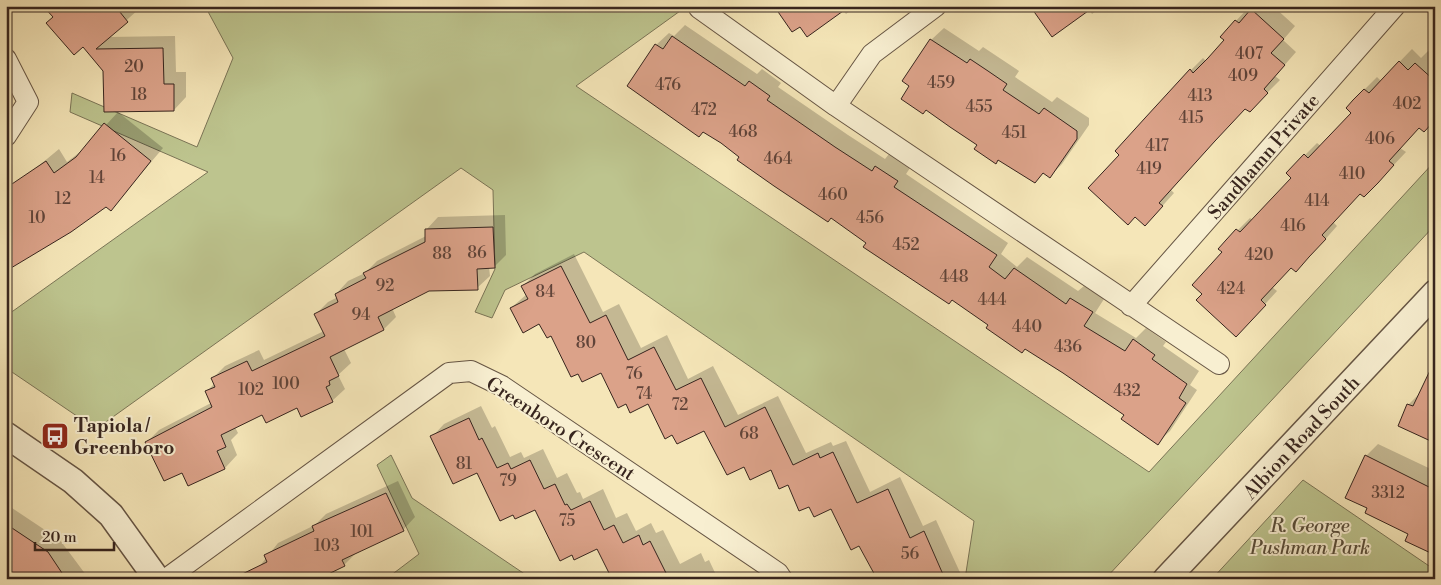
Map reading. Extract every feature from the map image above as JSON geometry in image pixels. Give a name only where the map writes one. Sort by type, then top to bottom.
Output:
[{"type":"street","points":[[836,106],[872,54],[936,6]]},
{"type":"street","name":"Sandhamn Private","points":[[1131,306],[1395,6]]},
{"type":"street","points":[[699,8],[836,106],[1219,364]]},
{"type":"street","points":[[6,58],[28,102],[6,136]]},
{"type":"street","name":"Albion Road South","points":[[1166,579],[1435,293]]},
{"type":"street","name":"Greenboro Crescent","points":[[166,579],[449,373],[471,370],[502,386],[778,573],[782,579]]},
{"type":"street","points":[[6,434],[73,481],[111,515],[157,579]]},
{"type":"green space","points":[[205,6],[687,6],[576,86],[1149,472],[1435,161],[1435,225],[1105,579],[965,579],[974,521],[584,252],[505,290],[492,318],[475,312],[495,269],[493,190],[461,168],[96,429],[6,368],[6,316],[208,172],[70,112],[72,93],[197,147],[233,58]]},
{"type":"green space","points":[[391,455],[412,498],[532,579],[386,579],[419,554],[377,465]]},
{"type":"green space","name":"R. George Pushman Park","points":[[1303,480],[1435,570],[1435,579],[1212,579]]},
{"type":"building","points":[[43,6],[115,6],[128,22],[96,49],[163,48],[164,84],[174,84],[174,111],[104,112],[103,71],[83,47],[74,55],[46,23],[53,17]]},
{"type":"building","points":[[774,6],[850,6],[807,37],[800,27],[792,32]]},
{"type":"building","points":[[1030,6],[1095,6],[1052,37]]},
{"type":"building","points":[[1251,9],[1284,39],[1271,53],[1285,65],[1264,89],[1268,93],[1250,112],[1245,109],[1215,141],[1159,203],[1163,206],[1145,226],[1135,217],[1128,225],[1088,188],[1119,155],[1115,151],[1145,118],[1190,69],[1193,73],[1208,58],[1224,40],[1220,37],[1235,20],[1239,23]]},
{"type":"building","points":[[672,36],[745,86],[749,81],[770,96],[767,100],[872,171],[875,166],[898,181],[894,187],[997,255],[989,267],[1005,279],[1014,268],[1066,304],[1070,298],[1093,312],[1084,326],[1125,351],[1133,339],[1155,355],[1152,359],[1187,384],[1179,398],[1186,403],[1158,445],[1121,419],[1124,415],[1063,373],[1025,349],[1022,353],[986,328],[988,325],[952,300],[949,304],[863,247],[866,243],[831,218],[828,222],[774,186],[737,160],[739,157],[721,143],[703,132],[699,137],[627,86],[655,44],[663,49]]},
{"type":"building","points":[[930,39],[967,63],[970,59],[1007,84],[1003,90],[1039,114],[1044,108],[1077,131],[1077,139],[1050,178],[1043,173],[1035,183],[998,160],[996,164],[974,149],[977,145],[926,110],[923,114],[901,99],[909,86],[902,81]]},
{"type":"building","points":[[1399,61],[1408,70],[1415,63],[1435,81],[1435,120],[1424,132],[1419,128],[1389,161],[1394,165],[1378,183],[1364,197],[1360,194],[1322,235],[1326,239],[1296,272],[1291,268],[1261,300],[1266,305],[1236,337],[1196,300],[1202,294],[1192,285],[1222,252],[1218,249],[1236,229],[1240,232],[1291,178],[1286,173],[1304,154],[1308,158],[1351,113],[1346,108],[1353,100],[1364,89],[1369,93]]},
{"type":"building","points":[[104,123],[151,161],[111,211],[106,207],[71,232],[6,271],[6,188],[46,161],[54,173],[76,157]]},
{"type":"building","points":[[493,227],[495,268],[477,269],[478,290],[429,291],[378,317],[384,330],[330,357],[339,376],[329,381],[330,385],[326,387],[333,402],[301,417],[297,408],[266,423],[262,415],[221,435],[226,447],[217,451],[225,469],[188,486],[182,473],[164,481],[145,442],[212,407],[205,391],[215,387],[211,378],[247,361],[252,371],[325,336],[314,314],[338,302],[335,294],[366,278],[363,273],[425,242],[425,229]]},
{"type":"building","points":[[561,266],[590,323],[606,315],[628,360],[654,347],[676,390],[701,378],[725,427],[765,407],[793,465],[818,453],[820,458],[833,452],[857,503],[888,489],[910,538],[924,531],[945,579],[877,579],[859,546],[851,550],[831,509],[814,517],[809,507],[799,511],[788,485],[779,489],[771,470],[750,480],[744,467],[727,475],[704,431],[677,444],[672,435],[665,439],[648,404],[630,413],[626,404],[618,408],[601,373],[582,382],[578,374],[571,377],[551,336],[547,338],[539,324],[523,333],[510,308],[528,299],[521,286]]},
{"type":"building","points":[[1435,360],[1435,443],[1398,426],[1407,404],[1413,406]]},
{"type":"building","points":[[469,418],[479,440],[482,438],[497,468],[508,463],[511,469],[530,460],[544,489],[555,484],[565,505],[567,504],[571,510],[590,501],[604,530],[614,525],[623,543],[639,535],[643,545],[650,541],[669,579],[612,579],[597,549],[574,560],[572,555],[560,561],[535,510],[515,519],[513,515],[500,521],[477,473],[453,484],[430,436]]},
{"type":"building","points":[[1365,455],[1435,490],[1435,555],[1405,541],[1408,534],[1365,513],[1367,508],[1345,498]]},
{"type":"building","points":[[386,493],[404,531],[342,560],[345,566],[318,579],[232,579],[267,562],[264,555],[314,531],[312,526]]},
{"type":"building","points":[[6,524],[48,552],[66,579],[6,579]]},
{"type":"place","name":"Tapiola / Greenboro","points":[[55,436]]}]
